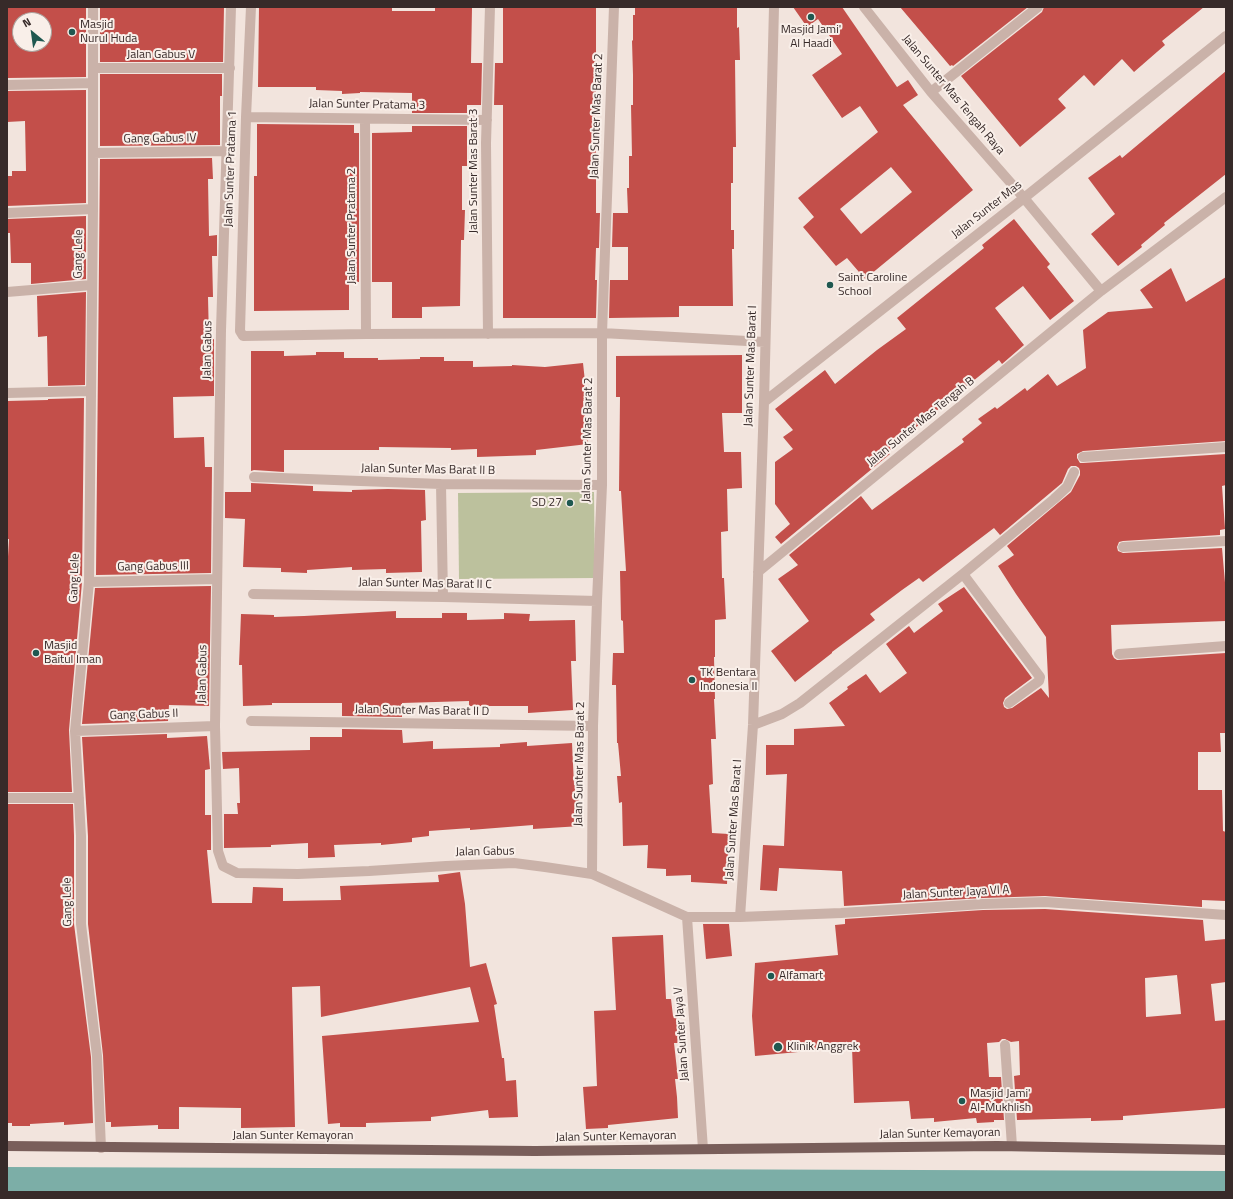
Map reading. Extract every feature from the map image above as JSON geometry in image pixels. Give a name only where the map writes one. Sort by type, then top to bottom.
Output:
[{"type":"main road","name":"Jalan Sunter Kemayoran","points":[[7,1146],[527,1151],[1012,1146],[1226,1150]]},
{"type":"street","name":"Gang Lele","points":[[93,7],[89,582],[75,731],[81,836],[81,924],[97,1056],[101,1148]]},
{"type":"street","name":"Jalan Gabus","points":[[231,7],[222,330],[215,726],[218,851],[223,866],[237,872],[298,874],[514,863],[545,866],[592,874],[687,916]]},
{"type":"street","name":"Jalan Sunter Pratama 1","points":[[251,7],[246,117],[240,331],[243,336],[366,334]]},
{"type":"street","name":"Jalan Sunter Mas Barat 3","points":[[488,334],[486,151],[490,7]]},
{"type":"street","name":"Jalan Sunter Mas Barat 2","points":[[592,874],[593,726],[602,484],[602,333],[614,7]]},
{"type":"street","name":"Jalan Sunter Mas Barat I","points":[[740,917],[753,725],[764,402],[774,7]]},
{"type":"street","points":[[931,92],[1038,7]]},
{"type":"street","name":"Jalan Sunter Mas Tengah Raya","points":[[866,8],[931,92],[1024,198]]},
{"type":"street","name":"Jalan Sunter Mas","points":[[764,402],[1024,198],[1226,36]]},
{"type":"street","name":"Jalan Gabus V","points":[[93,68],[230,68]]},
{"type":"street","points":[[7,85],[93,83]]},
{"type":"street","name":"Jalan Sunter Pratama 3","points":[[246,117],[487,120]]},
{"type":"street","name":"Jalan Sunter Pratama 2","points":[[365,119],[366,334]]},
{"type":"street","name":"Gang Gabus IV","points":[[93,153],[227,151]]},
{"type":"street","name":"Jalan Sunter Mas Tengah B","points":[[758,572],[1100,291],[1226,197]]},
{"type":"street","points":[[1024,198],[1100,291]]},
{"type":"street","points":[[7,213],[92,209]]},
{"type":"street","points":[[7,292],[92,285]]},
{"type":"street","points":[[366,334],[602,333],[765,342]]},
{"type":"street","points":[[7,393],[91,391]]},
{"type":"street","points":[[1083,457],[1226,447]]},
{"type":"street","points":[[753,725],[775,717],[796,706],[963,574],[1054,499],[1067,487],[1074,472]]},
{"type":"street","name":"Jalan Sunter Mas Barat II B","points":[[254,477],[441,484],[602,484]]},
{"type":"street","points":[[441,484],[443,596]]},
{"type":"street","points":[[1123,547],[1226,541]]},
{"type":"street","points":[[963,574],[1040,677],[1039,681],[1009,703]]},
{"type":"street","name":"Gang Gabus III","points":[[89,582],[218,579]]},
{"type":"street","name":"Jalan Sunter Mas Barat II C","points":[[253,594],[443,596],[597,601]]},
{"type":"street","points":[[1119,654],[1226,646]]},
{"type":"street","name":"Jalan Sunter Mas Barat II D","points":[[251,721],[593,726]]},
{"type":"street","name":"Gang Gabus II","points":[[75,731],[215,726]]},
{"type":"street","points":[[7,798],[79,798]]},
{"type":"street","name":"Jalan Sunter Jaya VI A","points":[[687,916],[740,917],[1045,902],[1226,915]]},
{"type":"street","name":"Jalan Sunter Jaya V","points":[[687,916],[703,1149]]},
{"type":"street","points":[[1005,1045],[1012,1146]]},
{"type":"green space","points":[[594,492],[595,578],[459,579],[458,493]]},
{"type":"water","points":[[7,1167],[1226,1171],[1226,1192],[7,1192]]},
{"type":"building","points":[[7,7],[86,7],[86,77],[7,78]]},
{"type":"building","points":[[100,7],[224,7],[223,62],[100,62]]},
{"type":"building","points":[[259,7],[392,7],[392,11],[435,11],[435,8],[472,8],[471,63],[482,63],[481,105],[467,105],[467,113],[412,113],[412,93],[360,92],[342,94],[342,91],[316,90],[316,87],[258,87]]},
{"type":"building","points":[[503,7],[596,7],[596,213],[600,213],[599,248],[596,248],[596,318],[503,318],[503,105],[494,105],[495,63],[503,63]]},
{"type":"building","points":[[635,7],[737,7],[740,60],[735,60],[736,147],[733,147],[733,183],[731,183],[731,230],[734,230],[734,249],[732,249],[733,306],[679,306],[679,317],[609,318],[610,280],[628,280],[628,247],[612,247],[613,213],[628,213],[627,188],[629,188],[629,156],[632,156],[632,41],[633,15],[635,15]]},
{"type":"building","points":[[793,7],[842,7],[897,87],[908,80],[918,95],[903,105],[973,190],[865,279],[847,258],[836,266],[803,227],[814,217],[798,198],[878,132],[860,106],[842,118],[812,75],[842,54],[818,19],[807,27]],"holes":[[[891,167],[912,192],[861,234],[840,209]]]},
{"type":"building","points":[[900,7],[1028,7],[953,66],[950,66]]},
{"type":"building","points":[[1044,7],[1204,7],[1162,41],[1165,45],[1134,72],[1122,59],[1094,86],[1084,75],[1058,99],[1066,108],[1020,147],[961,76],[1042,12]]},
{"type":"building","points":[[1226,71],[1226,174],[1164,223],[1165,225],[1141,245],[1142,247],[1118,266],[1091,234],[1115,214],[1088,178],[1120,155],[1122,158]]},
{"type":"building","points":[[100,74],[222,74],[222,96],[220,96],[220,145],[100,146]]},
{"type":"building","points":[[86,90],[86,203],[7,206],[7,176],[12,176],[12,171],[26,171],[25,121],[7,122],[7,91]]},
{"type":"building","points":[[257,124],[354,125],[354,133],[359,133],[359,282],[349,282],[349,310],[254,311],[254,176],[257,176]]},
{"type":"building","points":[[412,126],[467,126],[467,166],[462,166],[462,210],[465,210],[464,240],[461,240],[460,306],[422,307],[422,318],[392,318],[392,282],[372,282],[372,133],[412,132]]},
{"type":"building","points":[[212,158],[213,179],[208,179],[209,236],[217,235],[217,256],[212,256],[213,297],[208,297],[209,339],[214,339],[214,396],[173,397],[174,438],[204,437],[205,467],[212,467],[211,573],[96,575],[100,159]]},
{"type":"building","points":[[86,216],[86,279],[31,284],[31,263],[11,263],[10,233],[7,233],[7,219]]},
{"type":"building","points":[[1014,219],[1050,264],[1047,267],[1074,301],[1050,320],[1023,286],[995,308],[1024,345],[1002,364],[999,360],[909,433],[888,452],[890,454],[781,544],[775,537],[790,524],[775,504],[775,462],[793,449],[783,437],[793,430],[775,409],[825,370],[835,384],[906,329],[897,318],[984,248],[982,245]]},
{"type":"building","points":[[1171,268],[1186,302],[1226,277],[1226,441],[1083,451],[1077,454],[1077,458],[1080,463],[1083,463],[1226,454],[1226,485],[1222,486],[1225,529],[1220,530],[1220,535],[1123,541],[1119,542],[1117,547],[1118,551],[1123,553],[1222,548],[1226,594],[1226,621],[1111,625],[1112,654],[1117,660],[1226,653],[1226,733],[1220,733],[1221,752],[1198,752],[1198,790],[1222,790],[1223,831],[1226,832],[1226,901],[1202,900],[1202,907],[1045,896],[844,906],[842,871],[779,868],[777,891],[760,890],[763,845],[784,846],[787,774],[766,775],[766,745],[794,745],[794,729],[845,726],[829,703],[848,689],[847,687],[866,674],[880,693],[907,673],[886,644],[909,626],[914,633],[943,611],[938,604],[964,587],[1032,678],[1005,698],[1003,703],[1004,707],[1007,709],[1012,708],[1041,688],[1049,698],[1046,637],[998,566],[1014,555],[1007,546],[1071,492],[1080,475],[1080,471],[1076,466],[1071,466],[1068,469],[1062,483],[1000,535],[994,528],[923,582],[919,578],[902,590],[870,614],[875,620],[795,682],[771,651],[809,621],[778,579],[798,565],[789,555],[861,496],[872,510],[964,442],[962,439],[982,423],[978,419],[995,407],[997,409],[1025,388],[1027,391],[1048,374],[1057,386],[1086,368],[1083,330],[1108,312],[1153,308],[1140,290]]},
{"type":"building","points":[[86,292],[85,385],[48,386],[47,336],[38,337],[37,296]]},
{"type":"building","points":[[251,351],[284,351],[284,356],[316,355],[316,352],[344,352],[344,358],[378,358],[378,360],[444,357],[444,361],[473,361],[473,367],[512,365],[545,367],[583,363],[587,400],[583,401],[588,444],[536,450],[536,455],[477,457],[477,449],[451,450],[451,448],[379,447],[379,450],[284,450],[284,472],[251,471]]},
{"type":"building","points":[[742,355],[742,413],[722,413],[724,452],[741,452],[742,488],[727,489],[728,531],[721,532],[722,578],[724,578],[726,619],[715,620],[714,699],[716,739],[711,739],[713,784],[709,785],[712,833],[729,834],[727,884],[691,882],[691,875],[666,876],[666,869],[647,868],[648,845],[623,846],[622,802],[619,803],[617,776],[621,776],[617,743],[616,685],[612,685],[613,653],[624,653],[623,621],[621,620],[620,571],[626,571],[621,491],[619,491],[620,397],[616,397],[616,356]]},
{"type":"building","points":[[84,398],[82,582],[69,730],[72,792],[7,792],[7,574],[9,539],[7,539],[7,401]]},
{"type":"building","points":[[251,483],[313,486],[313,491],[352,492],[352,490],[388,489],[425,490],[426,520],[421,521],[422,572],[386,573],[386,569],[352,570],[352,567],[307,570],[307,573],[281,572],[281,568],[243,567],[245,519],[225,518],[225,492],[251,492]]},
{"type":"building","points":[[211,586],[209,706],[169,705],[168,721],[82,724],[95,588]]},
{"type":"building","points":[[396,611],[396,618],[442,618],[442,613],[467,613],[467,620],[504,619],[504,613],[530,614],[529,621],[575,620],[576,661],[571,661],[573,710],[528,713],[528,706],[469,706],[469,701],[402,703],[402,717],[342,716],[342,703],[272,703],[272,705],[243,706],[242,665],[239,665],[241,614],[274,615],[274,617]]},
{"type":"building","points":[[342,729],[402,730],[403,743],[433,741],[433,749],[500,747],[500,744],[527,742],[527,746],[572,743],[574,785],[577,785],[581,826],[533,829],[533,825],[470,830],[470,828],[429,831],[429,836],[412,838],[412,842],[381,845],[381,843],[334,845],[335,857],[308,858],[308,843],[271,845],[271,847],[224,848],[224,814],[238,814],[237,803],[240,803],[239,768],[223,769],[222,752],[310,750],[310,737],[342,737]]},
{"type":"building","points":[[167,734],[167,738],[207,736],[210,769],[205,770],[205,815],[211,815],[211,850],[207,850],[212,903],[252,903],[253,887],[283,888],[283,901],[341,900],[340,886],[439,882],[438,875],[460,872],[465,904],[470,967],[486,963],[497,1004],[494,1005],[502,1058],[504,1058],[506,1081],[516,1080],[518,1117],[489,1118],[488,1110],[431,1117],[431,1121],[366,1123],[366,1127],[340,1127],[340,1123],[328,1124],[322,1036],[479,1022],[470,987],[321,1017],[320,986],[292,987],[295,1127],[241,1128],[241,1108],[179,1107],[179,1129],[158,1129],[158,1125],[111,1127],[111,1122],[106,1122],[103,1055],[88,924],[88,836],[82,737]]},
{"type":"building","points":[[7,804],[73,804],[74,924],[91,1057],[93,1123],[64,1125],[64,1122],[30,1124],[30,1126],[12,1126],[12,1123],[7,1123]]},
{"type":"building","points":[[1045,909],[1203,920],[1205,941],[1226,939],[1226,982],[1211,984],[1215,1021],[1226,1020],[1226,1108],[1123,1116],[1123,1120],[1091,1121],[1091,1118],[1017,1120],[1014,1076],[1020,1075],[1019,1041],[1011,1042],[1002,1039],[999,1042],[987,1043],[989,1077],[1001,1077],[1004,1120],[977,1123],[976,1118],[934,1122],[934,1118],[911,1119],[909,1101],[854,1103],[852,1047],[755,1056],[752,1016],[755,963],[838,955],[835,925],[845,924],[845,919],[983,910]],"holes":[[[1177,975],[1181,1014],[1146,1017],[1145,978]]]},
{"type":"building","points":[[703,924],[729,924],[732,956],[706,959]]},
{"type":"building","points":[[663,935],[666,999],[671,999],[673,1016],[676,1016],[679,1043],[674,1043],[678,1079],[675,1079],[678,1118],[608,1125],[608,1128],[586,1129],[583,1087],[597,1086],[594,1011],[616,1010],[612,937]]},
{"type":"place","name":"Masjid Jami' Al Haadi","points":[[811,17]]},
{"type":"place","name":"Masjid Nurul Huda","points":[[72,32]]},
{"type":"place","name":"Saint Caroline School","points":[[830,285]]},
{"type":"place","name":"SD 27","points":[[570,503]]},
{"type":"place","name":"Masjid Baitul Iman","points":[[36,653]]},
{"type":"place","name":"TK Bentara Indonesia II","points":[[692,680]]},
{"type":"place","name":"Alfamart","points":[[771,976]]},
{"type":"place","name":"Klinik Anggrek","points":[[778,1047]]},
{"type":"place","name":"Masjid Jami' Al-Mukhlish","points":[[962,1101]]}]
